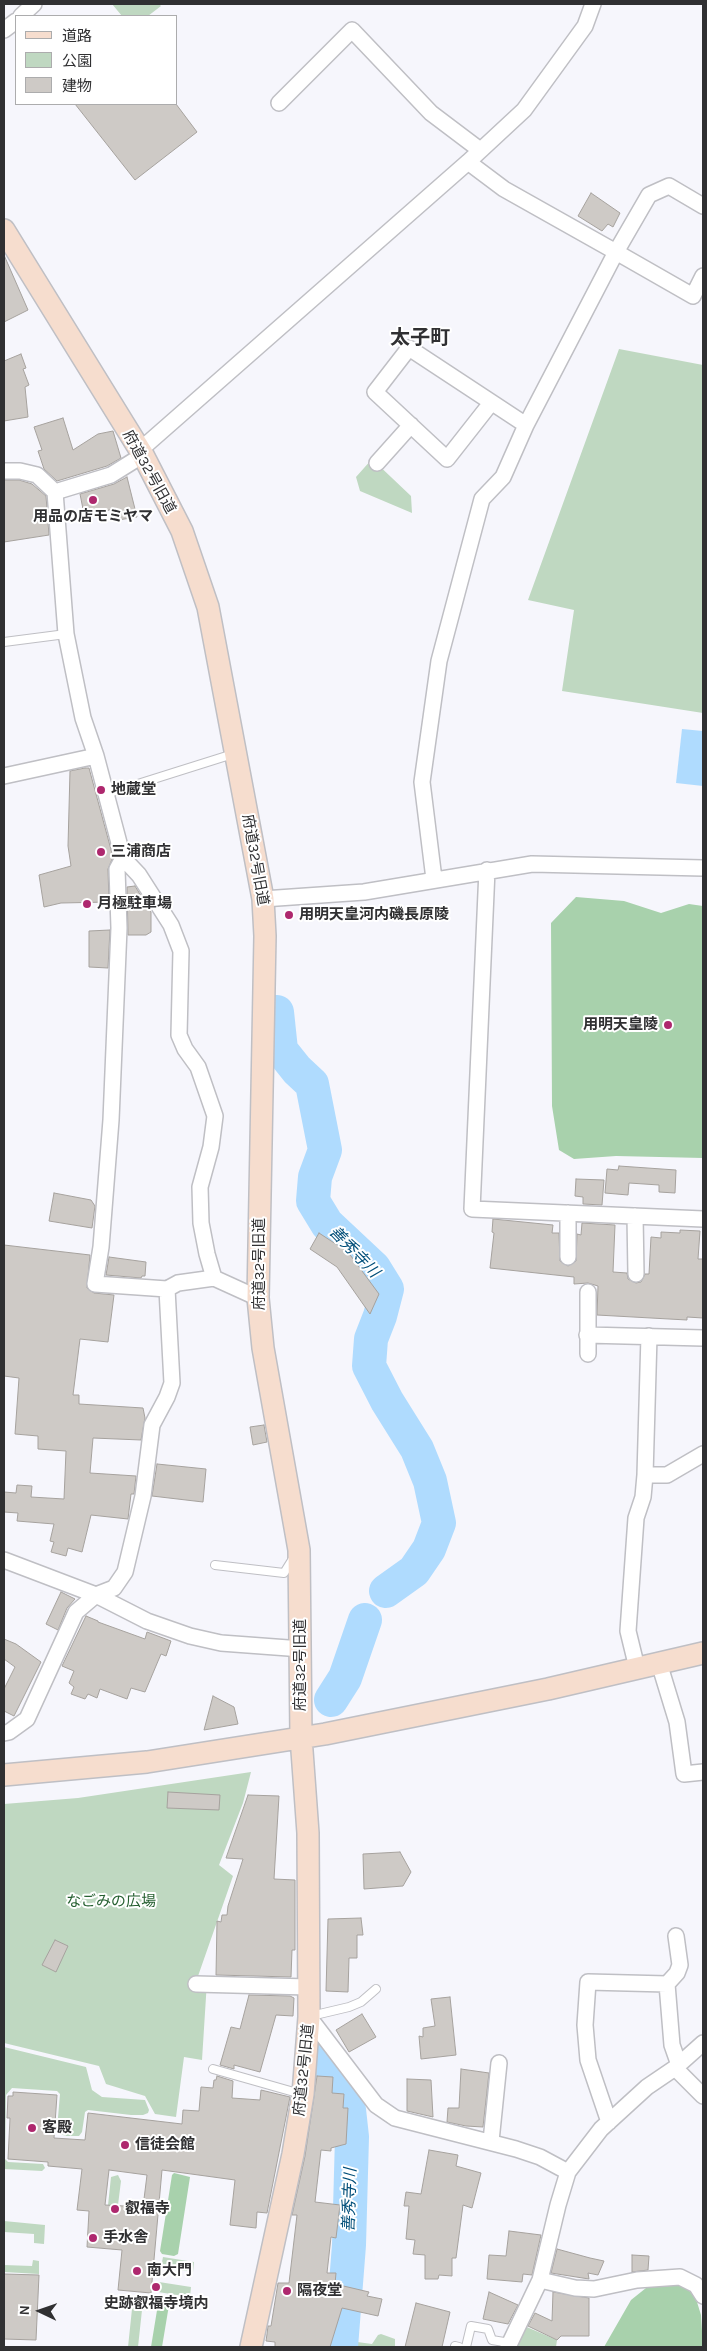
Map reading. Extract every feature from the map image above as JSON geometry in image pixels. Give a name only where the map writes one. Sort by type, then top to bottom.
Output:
[{"type":"street","points":[[22,15],[34,4]]},
{"type":"street","points":[[55,492],[111,475],[141,453],[468,162],[524,110],[585,26],[594,4]]},
{"type":"street","points":[[4,30],[15,22]]},
{"type":"street","points":[[279,103],[352,30],[431,113],[480,150]]},
{"type":"street","points":[[468,162],[504,189],[693,296],[703,276]]},
{"type":"street","points":[[434,879],[422,782],[439,661],[482,499],[503,477],[526,425],[616,252],[649,195],[669,186],[703,206]]},
{"type":"street","name":"府道32号旧道","points":[[4,230],[141,453],[182,531],[208,607],[263,900],[265,936],[258,1298],[263,1348],[299,1550],[302,1649],[301,1737],[308,1832],[309,2017],[303,2094],[284,2200],[251,2347]]},
{"type":"street","points":[[491,403],[447,459],[375,392],[409,348],[526,425]]},
{"type":"street","points":[[377,463],[411,425]]},
{"type":"street","points":[[4,471],[20,471],[37,475],[55,492],[66,634],[83,718],[96,756],[123,858],[139,875],[171,926],[181,952],[179,1035],[185,1049],[198,1067],[215,1116],[211,1148],[200,1187],[201,1223],[214,1278]]},
{"type":"street","points":[[4,776],[96,756]]},
{"type":"street","points":[[123,858],[117,869],[119,928],[112,1120],[96,1284],[167,1289],[178,1283],[214,1278],[258,1298]]},
{"type":"street","points":[[263,900],[364,892],[486,870],[532,864],[703,868]]},
{"type":"street","points":[[486,870],[472,1208],[703,1219]]},
{"type":"street","points":[[568,1213],[568,1257]]},
{"type":"street","points":[[635,1216],[636,1274]]},
{"type":"street","points":[[4,1733],[15,1729],[27,1720],[76,1612],[96,1595],[114,1588],[125,1572],[142,1496],[152,1425],[167,1397],[172,1383],[167,1289]]},
{"type":"street","points":[[588,1292],[588,1354]]},
{"type":"street","points":[[587,1335],[703,1338]]},
{"type":"street","points":[[637,1668],[628,1632],[636,1518],[643,1497],[645,1475],[649,1336]]},
{"type":"street","points":[[645,1475],[667,1475],[703,1454]]},
{"type":"street","points":[[4,1560],[96,1595],[147,1621],[190,1636],[221,1642],[302,1649]]},
{"type":"street","points":[[4,1774],[147,1762],[301,1737],[538,1691],[703,1653]]},
{"type":"street","points":[[659,1663],[677,1722],[684,1774],[703,1772]]},
{"type":"street","points":[[676,1936],[680,1965],[677,1973],[667,1984],[672,2045],[677,2067],[703,2096]]},
{"type":"street","points":[[609,2122],[588,2060],[585,2025],[588,1982],[667,1984]]},
{"type":"street","points":[[196,1984],[308,1988]]},
{"type":"street","points":[[309,2017],[376,2105],[395,2118],[491,2141],[540,2156],[568,2172]]},
{"type":"street","points":[[509,2345],[540,2280],[568,2172],[601,2129],[647,2086],[677,2067],[703,2043]]},
{"type":"street","points":[[491,2141],[499,2063]]},
{"type":"street","points":[[540,2280],[575,2288],[594,2289],[637,2280],[680,2277],[696,2285],[703,2296]]},
{"type":"lane","points":[[4,642],[66,634]]},
{"type":"lane","points":[[106,794],[236,753]]},
{"type":"lane","points":[[215,1565],[284,1573],[299,1550]]},
{"type":"lane","points":[[309,2017],[361,2002],[376,1989]]},
{"type":"lane","points":[[214,2069],[303,2094]]},
{"type":"lane","points":[[466,2347],[471,2326],[488,2329],[492,2340],[509,2345]]},
{"type":"green space","points":[[112,4],[159,4],[161,6],[149,15],[121,15]]},
{"type":"green space","points":[[619,349],[703,365],[703,713],[562,691],[574,610],[528,600]]},
{"type":"green space","points":[[372,459],[411,496],[412,513],[360,491],[356,477]]},
{"type":"green space","points":[[576,897],[624,901],[661,913],[689,904],[703,906],[703,1158],[616,1156],[574,1159],[559,1150],[552,1106],[551,923]]},
{"type":"green space","name":"なごみの広場","points":[[251,1772],[243,1803],[219,1865],[233,1876],[197,1979],[207,1981],[202,2060],[184,2057],[176,2117],[155,2114],[145,2096],[106,2084],[99,2066],[4,2043],[4,1804],[78,1798]]},
{"type":"green space","points":[[4,2047],[86,2067],[92,2090],[102,2097],[145,2100],[149,2110],[148,2113],[131,2115],[88,2110],[85,2112],[82,2132],[79,2136],[66,2136],[60,2134],[57,2129],[60,2094],[57,2091],[12,2088],[6,2095],[5,2159],[8,2162],[43,2164],[45,2168],[42,2171],[4,2169]]},
{"type":"green space","points":[[174,2173],[190,2177],[178,2254],[174,2256],[162,2254],[160,2251],[172,2175]]},
{"type":"green space","points":[[118,2175],[121,2181],[117,2213],[107,2215],[111,2177]]},
{"type":"green space","points":[[4,2221],[45,2225],[44,2244],[34,2243],[34,2234],[4,2232]]},
{"type":"green space","points":[[163,2257],[194,2262],[193,2272],[161,2267]]},
{"type":"green space","points":[[33,2260],[39,2261],[39,2274],[4,2272],[4,2265],[32,2266]]},
{"type":"green space","points":[[159,2282],[191,2287],[190,2297],[158,2292]]},
{"type":"green space","points":[[651,2284],[679,2285],[691,2292],[697,2302],[701,2315],[703,2347],[604,2347],[631,2300]]},
{"type":"green space","points":[[161,2296],[169,2297],[170,2299],[162,2347],[151,2347],[159,2298]]},
{"type":"green space","points":[[135,2306],[142,2310],[138,2347],[128,2347],[132,2309]]},
{"type":"green space","points":[[522,2325],[557,2340],[556,2347],[510,2347]]},
{"type":"green space","points":[[381,2334],[395,2339],[395,2347],[348,2347],[350,2341],[372,2344],[378,2335]]},
{"type":"water","points":[[682,729],[703,731],[703,786],[676,783]]},
{"type":"building","points":[[76,105],[177,105],[197,132],[135,180]]},
{"type":"building","points":[[591,193],[620,213],[613,227],[608,224],[602,231],[578,216]]},
{"type":"building","points":[[4,255],[28,310],[4,322]]},
{"type":"building","points":[[21,354],[26,368],[23,369],[29,385],[25,387],[28,417],[4,421],[4,361]]},
{"type":"building","points":[[63,418],[73,450],[98,434],[113,431],[121,458],[107,466],[57,481],[44,469],[38,451],[42,450],[34,427]]},
{"type":"building","points":[[127,477],[137,517],[118,520],[116,509],[84,514],[80,494],[114,484]]},
{"type":"building","points":[[4,480],[19,480],[32,484],[46,496],[49,535],[4,542]]},
{"type":"building","points":[[89,768],[113,857],[108,869],[109,902],[61,903],[44,907],[39,875],[71,866],[68,846],[70,771]]},
{"type":"building","points":[[135,886],[151,912],[151,932],[146,935],[128,935],[127,887]]},
{"type":"building","points":[[110,930],[108,968],[89,967],[89,931]]},
{"type":"building","points":[[619,1166],[676,1170],[675,1193],[659,1192],[659,1185],[629,1183],[628,1195],[605,1193],[607,1169],[618,1170]]},
{"type":"building","points":[[576,1179],[604,1180],[602,1205],[583,1204],[583,1197],[575,1196]]},
{"type":"building","points":[[54,1193],[91,1200],[95,1206],[92,1228],[49,1221]]},
{"type":"building","points":[[493,1219],[553,1225],[552,1233],[559,1233],[560,1261],[568,1266],[576,1261],[577,1234],[581,1235],[582,1223],[615,1225],[613,1272],[627,1273],[628,1279],[636,1283],[641,1282],[645,1274],[649,1274],[651,1237],[661,1238],[661,1232],[680,1233],[680,1230],[700,1231],[698,1259],[703,1259],[703,1318],[687,1317],[687,1320],[597,1315],[598,1286],[588,1283],[574,1284],[574,1277],[490,1268],[494,1233],[492,1232]]},
{"type":"building","points":[[319,1233],[348,1252],[379,1294],[370,1314],[337,1267],[310,1249]]},
{"type":"building","points":[[4,1245],[90,1255],[87,1288],[94,1293],[114,1295],[108,1342],[80,1339],[73,1395],[79,1395],[79,1404],[143,1408],[145,1418],[141,1440],[93,1438],[90,1473],[136,1476],[134,1494],[131,1494],[128,1519],[91,1515],[82,1552],[68,1548],[66,1556],[51,1552],[54,1542],[50,1541],[54,1524],[17,1521],[18,1513],[4,1512],[4,1492],[16,1493],[17,1485],[32,1486],[31,1497],[64,1499],[66,1451],[38,1449],[38,1436],[15,1434],[19,1378],[4,1376]]},
{"type":"building","points":[[109,1257],[146,1262],[145,1276],[141,1278],[106,1275]]},
{"type":"building","points":[[264,1425],[267,1442],[253,1445],[250,1427]]},
{"type":"building","points":[[157,1464],[206,1469],[203,1502],[152,1496]]},
{"type":"building","points":[[61,1592],[75,1599],[67,1608],[58,1630],[46,1624]]},
{"type":"building","points":[[86,1616],[145,1639],[147,1632],[171,1641],[166,1656],[161,1654],[145,1692],[131,1688],[127,1699],[100,1689],[97,1698],[88,1694],[85,1699],[71,1694],[74,1687],[69,1683],[74,1671],[62,1666]]},
{"type":"building","points":[[4,1639],[16,1644],[41,1662],[14,1716],[4,1711],[4,1689],[15,1667],[4,1659]]},
{"type":"building","points":[[213,1696],[234,1707],[238,1724],[204,1730]]},
{"type":"building","points":[[168,1792],[220,1795],[219,1810],[167,1808]]},
{"type":"building","points":[[248,1795],[279,1796],[274,1879],[295,1880],[295,1950],[292,1950],[291,1977],[216,1975],[217,1921],[221,1922],[222,1915],[227,1915],[228,1906],[243,1859],[226,1858]]},
{"type":"building","points":[[400,1852],[411,1872],[403,1886],[364,1889],[363,1854]]},
{"type":"building","points":[[361,1918],[363,1935],[357,1935],[357,1958],[349,1958],[348,1992],[326,1991],[328,1919]]},
{"type":"building","points":[[55,1940],[68,1946],[56,1972],[42,1965]]},
{"type":"building","points":[[249,1995],[290,1996],[294,1998],[293,2016],[276,2015],[260,2072],[234,2065],[234,2069],[220,2065],[231,2027],[240,2029]]},
{"type":"building","points":[[450,1997],[456,2055],[421,2059],[419,2036],[423,2037],[423,2028],[435,2026],[431,1999]]},
{"type":"building","points":[[362,2014],[376,2037],[349,2052],[336,2030]]},
{"type":"building","points":[[461,2069],[489,2073],[483,2127],[447,2122],[448,2108],[459,2108]]},
{"type":"building","points":[[217,2076],[233,2081],[232,2098],[260,2100],[261,2090],[290,2097],[267,2213],[257,2212],[256,2228],[230,2225],[235,2180],[162,2170],[151,2293],[118,2290],[122,2250],[87,2247],[89,2211],[77,2210],[82,2169],[48,2166],[48,2162],[8,2159],[10,2118],[7,2118],[8,2096],[13,2096],[13,2092],[57,2095],[54,2138],[85,2140],[88,2113],[182,2124],[183,2110],[199,2111],[201,2087],[213,2088],[214,2080],[216,2080]],"holes":[[[109,2170],[147,2175],[143,2207],[105,2205]]]},
{"type":"building","points":[[317,2076],[333,2077],[332,2093],[344,2094],[343,2108],[348,2108],[346,2144],[331,2148],[331,2151],[321,2150],[315,2202],[340,2205],[336,2238],[331,2237],[327,2273],[336,2273],[335,2284],[369,2292],[367,2296],[382,2299],[378,2316],[342,2308],[330,2347],[275,2347],[275,2342],[266,2341],[268,2326],[271,2326],[278,2283],[289,2283],[297,2215],[292,2215],[305,2156]]},
{"type":"building","points":[[407,2079],[431,2080],[433,2117],[407,2111]]},
{"type":"building","points":[[429,2150],[458,2155],[456,2166],[481,2173],[472,2208],[463,2205],[456,2258],[452,2258],[452,2276],[439,2275],[438,2279],[425,2279],[425,2255],[413,2254],[415,2240],[406,2239],[409,2206],[404,2206],[406,2192],[421,2194]]},
{"type":"building","points":[[509,2231],[541,2235],[532,2275],[523,2274],[522,2282],[487,2279],[489,2255],[506,2256]]},
{"type":"building","points":[[557,2249],[604,2261],[598,2275],[588,2273],[589,2279],[551,2273]]},
{"type":"building","points":[[632,2255],[649,2256],[648,2270],[632,2272]]},
{"type":"building","points":[[4,2274],[39,2275],[36,2340],[4,2339]]},
{"type":"building","points":[[489,2292],[518,2305],[508,2324],[483,2319]]},
{"type":"building","points":[[553,2292],[589,2298],[589,2336],[561,2336],[557,2340],[528,2326],[535,2313],[552,2321]]},
{"type":"building","points":[[416,2303],[450,2312],[442,2347],[405,2347]]},
{"type":"waterway","name":"善秀寺川","points":[[277,1012],[281,1050],[297,1070],[312,1084],[325,1150],[315,1177],[313,1201],[327,1224],[374,1268],[387,1289],[380,1316],[371,1339],[369,1366],[387,1401],[417,1449],[430,1481],[439,1523],[429,1549],[414,1571],[386,1591]]},
{"type":"waterway","name":"善秀寺川","points":[[331,1700],[345,1678],[365,1620]]},
{"type":"waterway","name":"善秀寺川","points":[[324,2059],[343,2085],[349,2110],[352,2137],[349,2245],[341,2347]]},
{"type":"place","name":"用品の店モミヤマ","points":[[93,500]]},
{"type":"place","name":"地蔵堂","points":[[101,790]]},
{"type":"place","name":"三浦商店","points":[[101,852]]},
{"type":"place","name":"月極駐車場","points":[[87,904]]},
{"type":"place","name":"用明天皇河内磯長原陵","points":[[289,915]]},
{"type":"place","name":"用明天皇陵","points":[[668,1025]]},
{"type":"place","name":"客殿","points":[[32,2128]]},
{"type":"place","name":"信徒会館","points":[[125,2145]]},
{"type":"place","name":"叡福寺","points":[[115,2209]]},
{"type":"place","name":"手水舎","points":[[93,2238]]},
{"type":"place","name":"南大門","points":[[137,2271]]},
{"type":"place","name":"史跡叡福寺境内","points":[[156,2287]]},
{"type":"place","name":"隔夜堂","points":[[287,2291]]},
{"type":"district","name":"太子町","points":[[420,338]]}]
